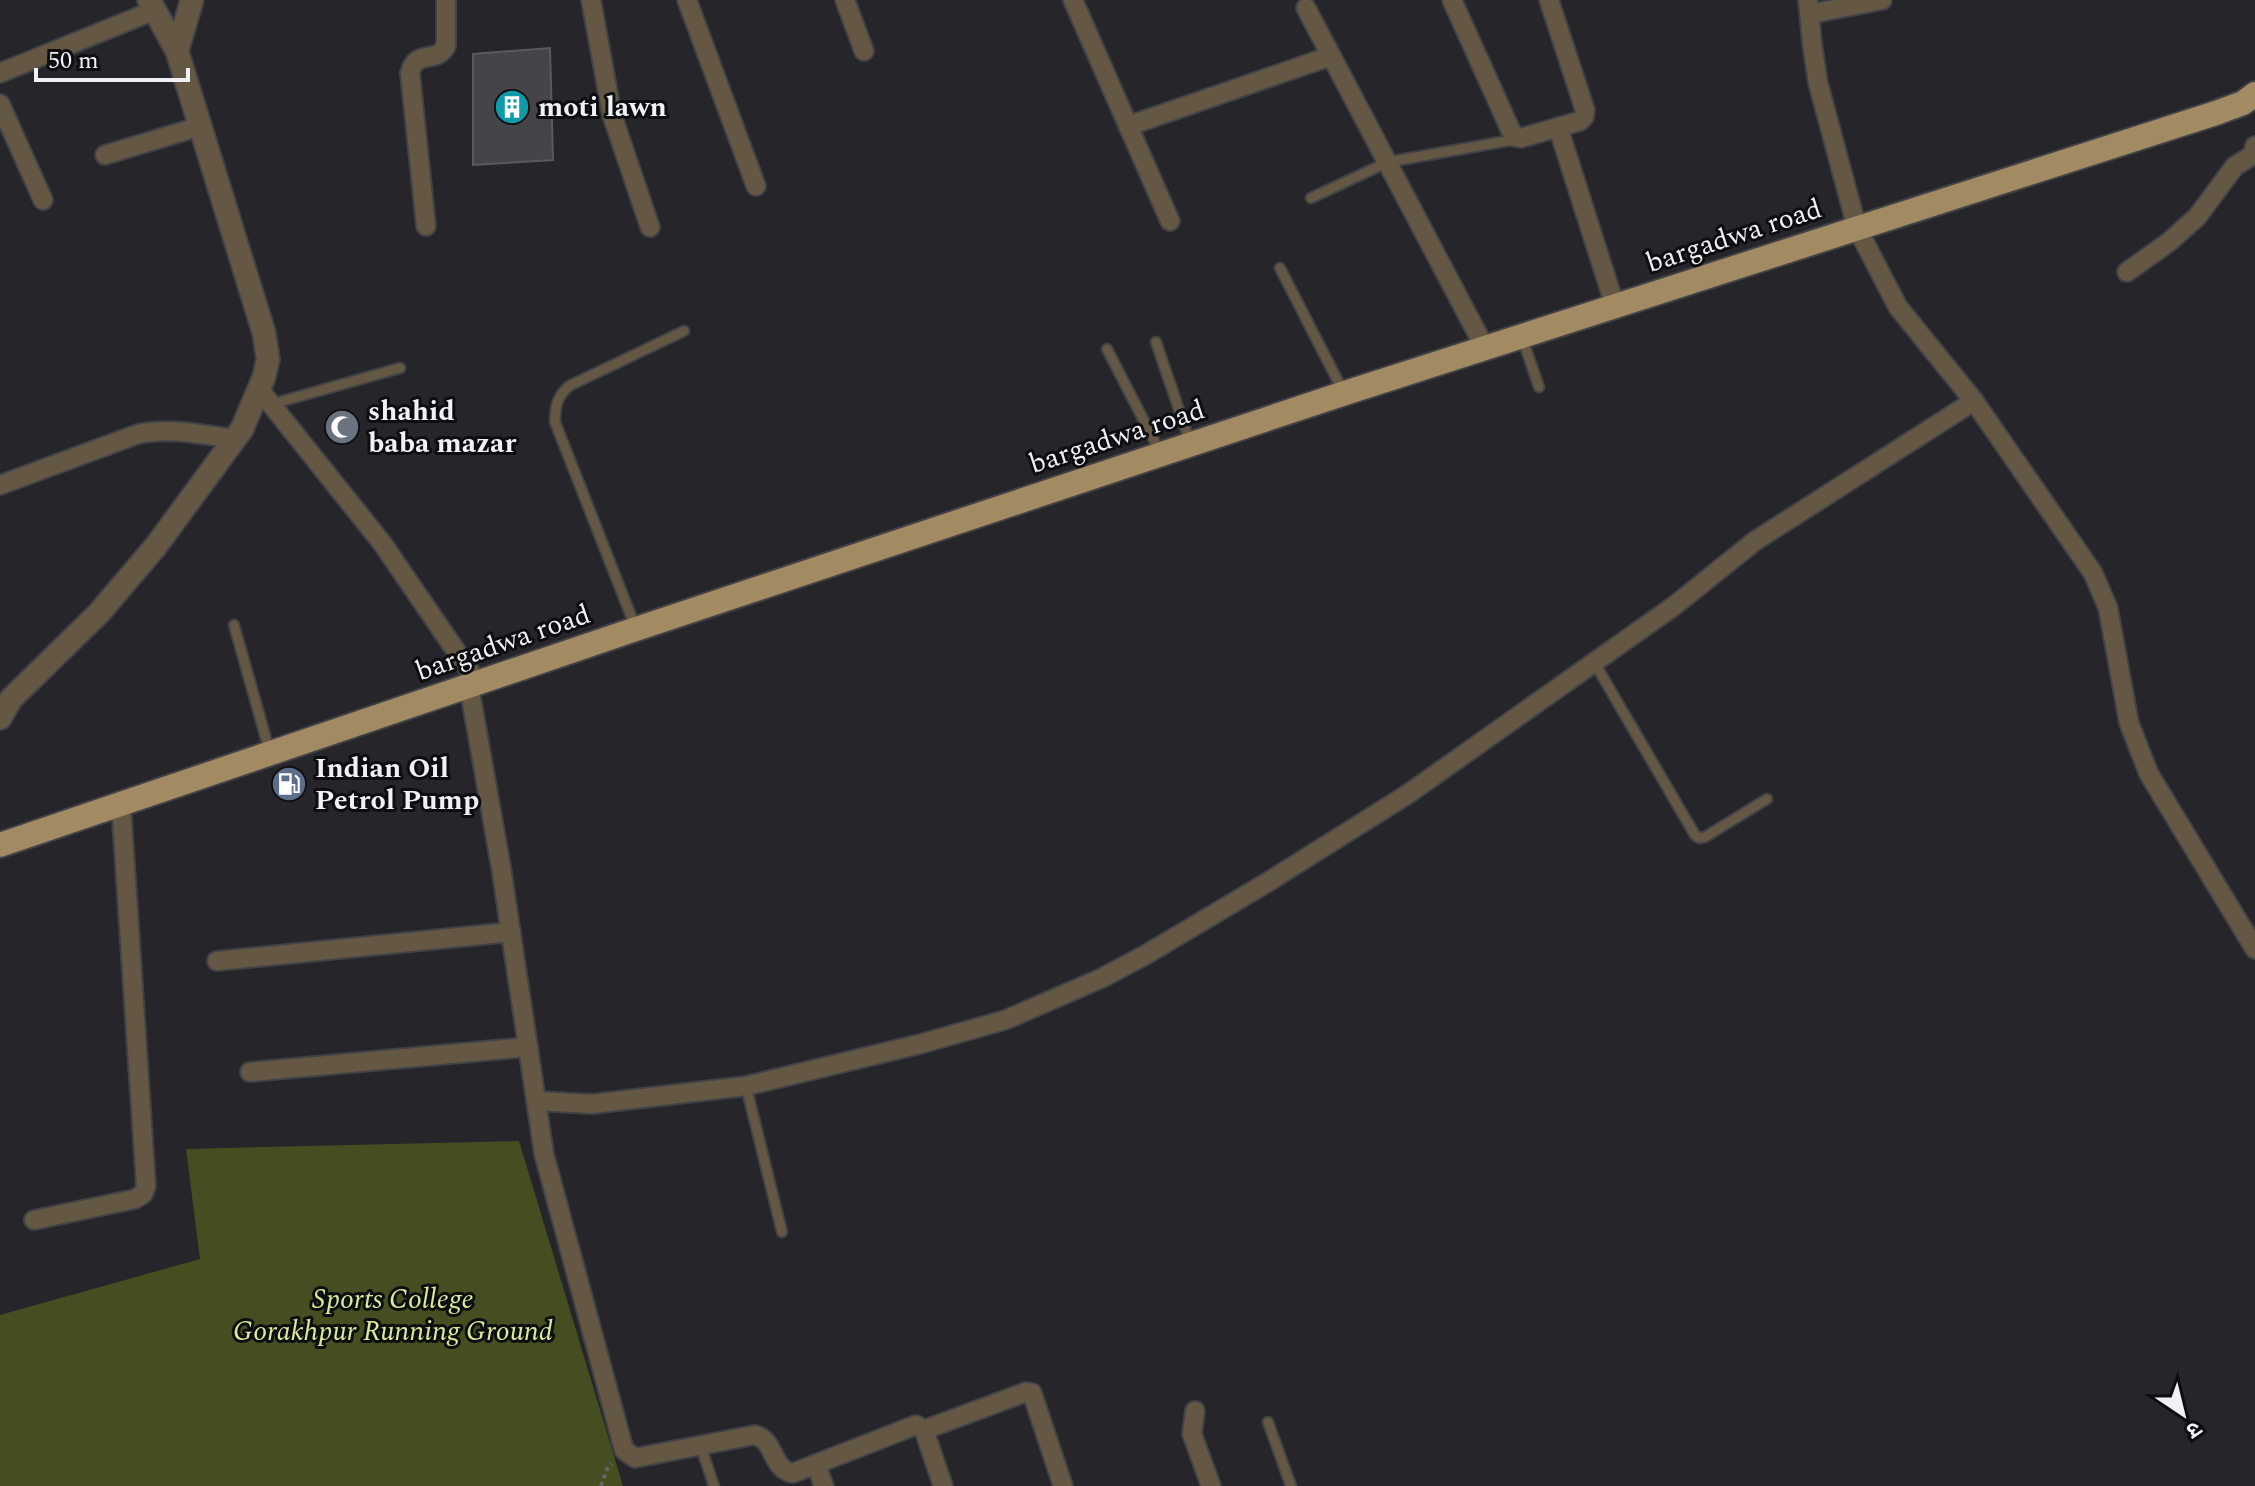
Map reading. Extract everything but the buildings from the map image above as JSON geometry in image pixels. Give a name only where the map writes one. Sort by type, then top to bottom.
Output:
[{"type":"main road","name":"bargadwa road","points":[[0,845],[1345,393],[2252,102]]},
{"type":"street","points":[[177,51],[192,0]]},
{"type":"street","points":[[426,226],[410,73],[413,63],[419,58],[437,55],[446,46],[446,0]]},
{"type":"street","points":[[591,0],[612,115],[650,227]]},
{"type":"street","points":[[687,0],[756,186]]},
{"type":"street","points":[[845,0],[864,51]]},
{"type":"street","points":[[1073,0],[1170,221]]},
{"type":"street","points":[[1452,0],[1511,131],[1515,137],[1521,138],[1580,121],[1584,117],[1585,110],[1549,0]]},
{"type":"street","points":[[1882,0],[1809,7],[1818,83],[1857,228],[1898,307],[1974,401],[2093,573],[2108,608],[2124,700],[2138,751],[2149,774],[2249,924],[2255,949]]},
{"type":"street","points":[[0,73],[152,5],[177,51],[264,333],[268,359],[264,377],[266,396],[382,543],[473,684],[547,1170],[624,1450],[635,1458],[754,1435],[761,1436],[786,1472],[793,1473],[916,1425],[924,1430],[943,1486]]},
{"type":"street","points":[[1306,8],[1485,348]]},
{"type":"street","points":[[1128,126],[1331,56]]},
{"type":"street","points":[[0,104],[43,200]]},
{"type":"street","points":[[105,155],[201,126]]},
{"type":"street","points":[[1558,127],[1615,306]]},
{"type":"street","points":[[2127,272],[2197,217],[2235,166],[2253,155],[2255,146]]},
{"type":"street","points":[[4,705],[99,613],[156,546],[266,396]]},
{"type":"street","points":[[536,1101],[592,1104],[746,1086],[1005,1020],[1102,978],[1254,890],[1408,794],[1674,606],[1755,541],[1974,401]]},
{"type":"street","points":[[0,485],[138,434],[166,430],[235,439]]},
{"type":"street","points":[[34,1220],[135,1199],[143,1194],[146,1186],[121,804]]},
{"type":"street","points":[[217,961],[511,932]]},
{"type":"street","points":[[250,1072],[528,1047]]},
{"type":"street","points":[[924,1430],[1026,1392],[1032,1393],[1063,1486]]},
{"type":"street","points":[[1195,1411],[1192,1434],[1211,1486]]},
{"type":"street","points":[[816,1464],[824,1486]]},
{"type":"lane","points":[[1311,198],[1388,162],[1521,138]]},
{"type":"lane","points":[[1280,268],[1345,393]]},
{"type":"lane","points":[[636,629],[555,422],[555,408],[559,396],[569,386],[684,331]]},
{"type":"lane","points":[[1521,336],[1539,387]]},
{"type":"lane","points":[[1156,342],[1191,445]]},
{"type":"lane","points":[[1107,349],[1162,454]]},
{"type":"lane","points":[[266,396],[400,368]]},
{"type":"lane","points":[[234,625],[270,753]]},
{"type":"lane","points":[[1594,662],[1695,835],[1705,837],[1767,799]]},
{"type":"lane","points":[[746,1086],[782,1232]]},
{"type":"lane","points":[[1268,1422],[1291,1486]]},
{"type":"lane","points":[[700,1444],[714,1486]]},
{"type":"path","points":[[601,1486],[607,1469],[624,1450]]},
{"type":"green space","name":"Sports College Gorakhpur Running Ground","points":[[519,1141],[623,1486],[0,1486],[0,1315],[200,1259],[186,1149]]},
{"type":"place","name":"moti lawn","points":[[512,107]]},
{"type":"place","name":"shahid baba mazar","points":[[342,427]]},
{"type":"place","name":"Indian Oil Petrol Pump","points":[[289,784]]}]
